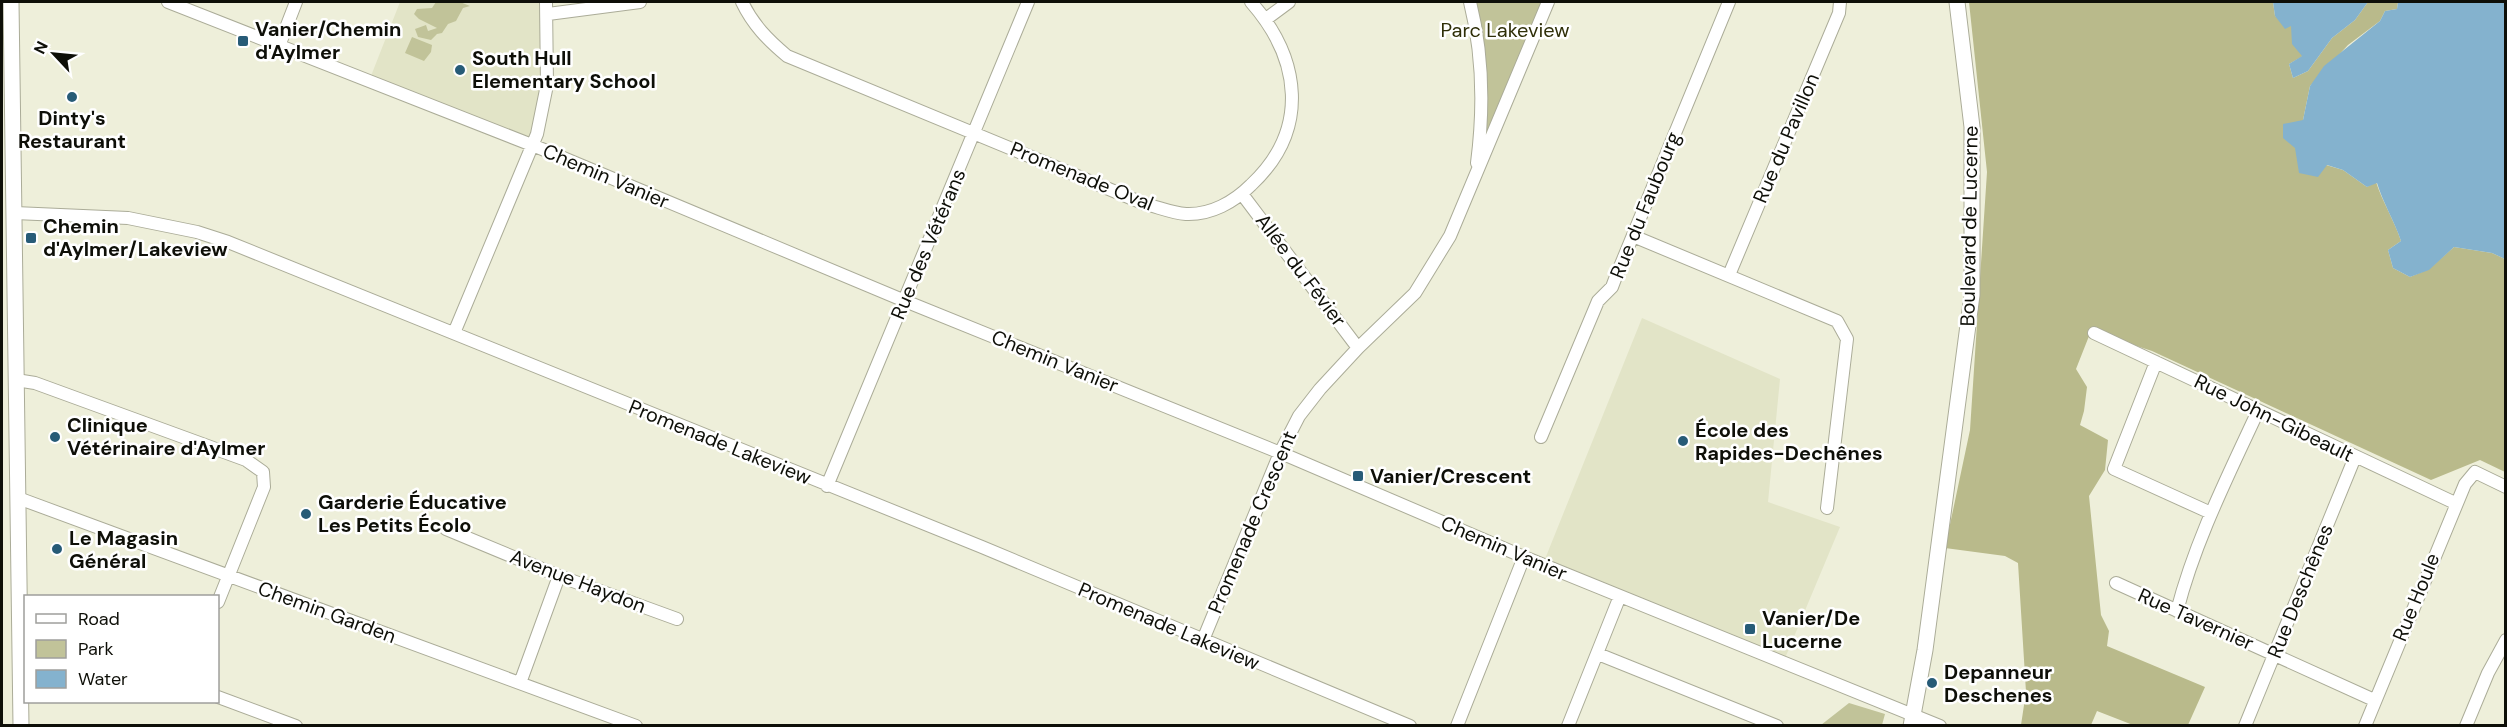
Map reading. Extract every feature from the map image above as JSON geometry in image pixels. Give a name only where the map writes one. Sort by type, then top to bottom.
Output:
[{"type":"main road","points":[[11,2],[21,726]]},
{"type":"main road","name":"Boulevard de Lucerne","points":[[1901,726],[1909,716],[1941,522],[1972,295],[1972,127],[1957,2]]},
{"type":"street","name":"Chemin Vanier","points":[[168,2],[533,146],[1280,453],[1524,557],[1909,716],[1940,726]]},
{"type":"street","points":[[279,46],[296,2]]},
{"type":"street","points":[[454,333],[533,146],[547,85],[547,8],[640,2]]},
{"type":"street","name":"Promenade Oval","points":[[742,2],[748,15],[764,37],[787,56],[1145,204],[1186,214],[1228,204],[1242,194],[1266,172],[1282,147],[1290,122],[1293,96],[1289,69],[1281,46],[1266,19],[1251,2]]},
{"type":"street","name":"Rue des Vétérans","points":[[828,486],[1028,2]]},
{"type":"street","points":[[1266,19],[1289,2]]},
{"type":"street","name":"Promenade Crescent","points":[[1470,2],[1480,63],[1480,142],[1475,179]]},
{"type":"street","name":"Promenade Crescent","points":[[1203,640],[1280,453],[1299,416],[1320,389],[1358,348],[1416,293],[1450,236],[1548,2]]},
{"type":"street","name":"Rue du Faubourg","points":[[1541,437],[1598,301],[1612,287],[1729,2]]},
{"type":"street","name":"Rue du Pavillon","points":[[1729,275],[1839,13],[1840,2]]},
{"type":"street","name":"Allée du Févier","points":[[1242,194],[1358,348]]},
{"type":"street","name":"Promenade Lakeview","points":[[15,213],[128,218],[197,232],[318,277],[1410,726]]},
{"type":"street","points":[[1633,236],[1837,321],[1847,339],[1827,508]]},
{"type":"street","name":"Rue John-Gibeault","points":[[2094,333],[2455,503]]},
{"type":"street","points":[[2156,362],[2114,469],[2211,513]]},
{"type":"street","points":[[16,380],[35,383],[221,449],[253,463],[263,472],[264,487],[219,599]]},
{"type":"street","points":[[2177,611],[2186,579],[2211,513],[2258,411]]},
{"type":"street","name":"Rue Deschênes","points":[[2245,726],[2355,457]]},
{"type":"street","name":"Rue Houle","points":[[2365,726],[2455,503],[2465,484],[2475,471],[2505,487]]},
{"type":"street","name":"Chemin Garden","points":[[18,498],[636,726]]},
{"type":"street","name":"Avenue Haydon","points":[[446,529],[559,576],[677,619]]},
{"type":"street","points":[[1457,726],[1524,557]]},
{"type":"street","points":[[520,683],[559,576]]},
{"type":"street","name":"Rue Tavernier","points":[[2116,584],[2374,700]]},
{"type":"street","points":[[1568,726],[1620,596]]},
{"type":"street","points":[[2466,726],[2488,673],[2505,640]]},
{"type":"street","points":[[1598,654],[1777,726]]},
{"type":"street","points":[[219,697],[296,726]]},
{"type":"shaded area","name":"South Hull Elementary School","points":[[400,2],[546,2],[548,60],[533,146],[369,81]]},
{"type":"shaded area","name":"École des Rapides-Dechênes","points":[[1642,318],[1780,379],[1768,502],[1840,527],[1783,663],[1543,564]]},
{"type":"green space","points":[[436,2],[460,2],[470,6],[463,8],[456,21],[448,24],[442,33],[437,34],[431,40],[418,37],[415,29],[426,25],[428,31],[437,28],[414,14],[417,9],[432,8]]},
{"type":"green space","name":"Parc Lakeview","points":[[1470,2],[1548,2],[1475,179],[1480,142]]},
{"type":"green space","points":[[1969,2],[2273,2],[2275,16],[2291,25],[2303,56],[2289,64],[2293,78],[2308,71],[2332,38],[2355,20],[2368,2],[2398,2],[2397,9],[2385,11],[2380,21],[2348,45],[2310,86],[2303,120],[2326,165],[2343,170],[2367,187],[2376,182],[2401,241],[2388,250],[2393,268],[2410,277],[2429,269],[2454,247],[2492,253],[2505,259],[2505,472],[2480,460],[2431,480],[2152,351],[2091,331],[2076,369],[2087,387],[2080,425],[2108,440],[2105,470],[2089,496],[2101,615],[2109,631],[2107,646],[2205,687],[2188,725],[2133,725],[2097,711],[2091,725],[2021,725],[2026,692],[2018,563],[2005,556],[1945,548],[1970,430],[1987,172]]},
{"type":"green space","points":[[412,37],[432,45],[431,52],[424,61],[405,53]]},
{"type":"green space","points":[[1849,703],[1885,714],[1882,725],[1821,725]]},
{"type":"water","points":[[2273,2],[2368,2],[2355,20],[2332,38],[2308,71],[2293,78],[2289,64],[2302,56],[2292,44],[2291,26],[2285,29],[2275,16]]},
{"type":"water","points":[[2398,2],[2505,2],[2505,259],[2492,253],[2454,247],[2429,270],[2410,277],[2393,268],[2388,250],[2401,241],[2377,183],[2367,187],[2343,170],[2327,165],[2318,177],[2299,173],[2295,148],[2283,138],[2283,124],[2303,120],[2310,86],[2324,66],[2380,21],[2385,11],[2397,9]]},
{"type":"place","name":"Vanier/Chemin d'Aylmer","points":[[243,41]]},
{"type":"place","name":"South Hull Elementary School","points":[[460,70]]},
{"type":"place","name":"Dinty's Restaurant","points":[[72,97]]},
{"type":"place","name":"Chemin d'Aylmer/Lakeview","points":[[31,238]]},
{"type":"place","name":"Clinique Vétérinaire d'Aylmer","points":[[55,437]]},
{"type":"place","name":"École des Rapides-Dechênes","points":[[1683,441]]},
{"type":"place","name":"Vanier/Crescent","points":[[1358,476]]},
{"type":"place","name":"Garderie Éducative Les Petits Écolo","points":[[306,514]]},
{"type":"place","name":"Le Magasin Général","points":[[57,549]]},
{"type":"place","name":"Vanier/De Lucerne","points":[[1750,629]]},
{"type":"place","name":"Depanneur Deschenes","points":[[1932,683]]}]
